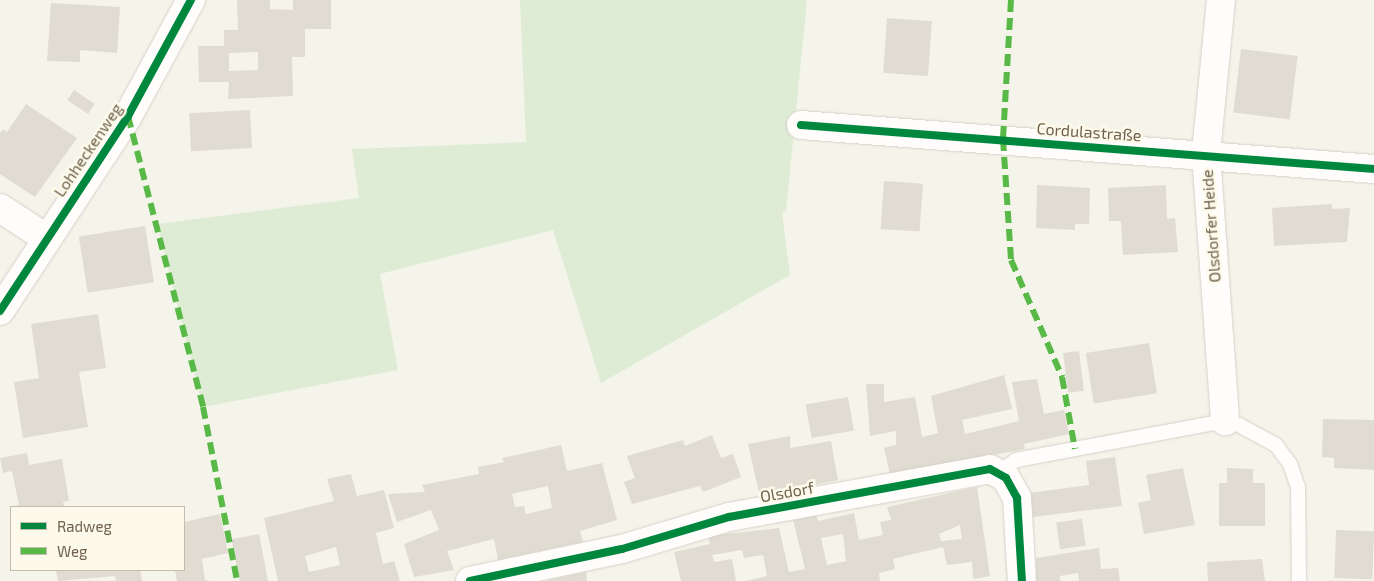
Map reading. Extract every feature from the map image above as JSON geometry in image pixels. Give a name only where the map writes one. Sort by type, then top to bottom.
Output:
[{"type":"street","name":"Lohheckenweg","points":[[0,311],[46,238],[128,116],[191,0]]},
{"type":"street","name":"Olsdorfer Heide","points":[[1216,423],[1206,154],[1221,0]]},
{"type":"street","name":"Cordulastraße","points":[[801,125],[1206,154],[1374,169]]},
{"type":"street","points":[[0,208],[46,238]]},
{"type":"street","name":"Olsdorf","points":[[470,581],[622,549],[729,517],[979,471],[999,472]]},
{"type":"street","points":[[999,472],[1016,498],[1022,581]]},
{"type":"lane","points":[[999,472],[1016,460],[1216,423],[1261,434],[1290,464],[1298,487],[1299,581]]},
{"type":"green space","points":[[520,0],[807,0],[786,211],[782,213],[790,275],[601,383],[553,230],[380,274],[398,370],[203,407],[157,224],[359,198],[352,149],[526,142]]},
{"type":"building","points":[[237,0],[270,0],[270,9],[293,10],[293,0],[331,0],[331,29],[305,29],[305,57],[292,57],[293,96],[228,99],[229,82],[199,82],[198,46],[224,46],[224,30],[238,30]],"holes":[[[258,52],[258,70],[229,71],[229,53]]]},
{"type":"building","points":[[51,3],[120,7],[117,53],[80,50],[80,62],[47,61]]},
{"type":"building","points":[[887,18],[932,21],[928,76],[883,73]]},
{"type":"building","points":[[1241,49],[1298,56],[1290,119],[1233,113]]},
{"type":"building","points":[[74,90],[95,104],[88,114],[67,100]]},
{"type":"building","points":[[26,104],[77,138],[35,197],[0,174],[0,133],[3,129],[7,132]]},
{"type":"building","points":[[250,110],[252,148],[191,151],[189,113]]},
{"type":"building","points":[[884,181],[923,184],[920,232],[881,229]]},
{"type":"building","points":[[1037,185],[1090,188],[1089,224],[1075,224],[1075,230],[1036,228]]},
{"type":"building","points":[[1166,185],[1167,219],[1175,218],[1178,252],[1123,255],[1121,221],[1109,221],[1108,188]]},
{"type":"building","points":[[1332,204],[1332,209],[1350,208],[1347,242],[1274,246],[1272,208]]},
{"type":"building","points":[[145,226],[154,282],[88,293],[79,236]]},
{"type":"building","points":[[98,314],[106,368],[79,372],[88,427],[23,438],[14,382],[39,378],[31,324]]},
{"type":"building","points":[[1149,343],[1157,393],[1094,403],[1086,353]]},
{"type":"building","points":[[1079,351],[1084,391],[1068,393],[1063,353]]},
{"type":"building","points":[[1004,375],[1012,409],[962,420],[965,434],[1019,421],[1012,382],[1037,379],[1044,414],[1064,410],[1069,434],[1024,444],[1025,449],[890,474],[884,448],[896,445],[896,431],[870,436],[866,384],[884,384],[884,402],[915,397],[922,437],[938,433],[931,396]]},
{"type":"building","points":[[848,397],[854,430],[812,438],[806,404]]},
{"type":"building","points":[[1323,419],[1374,420],[1374,470],[1334,468],[1334,458],[1322,457]]},
{"type":"building","points":[[712,435],[721,458],[733,454],[741,477],[703,492],[700,486],[632,504],[624,482],[635,478],[627,456],[683,440],[685,446]]},
{"type":"building","points":[[790,436],[790,448],[831,441],[838,480],[760,497],[748,444]]},
{"type":"building","points":[[561,445],[567,471],[602,463],[617,520],[580,531],[583,542],[498,560],[494,539],[447,551],[454,570],[414,577],[404,544],[439,530],[431,510],[397,522],[388,494],[425,492],[422,485],[479,474],[478,467],[504,462],[502,458]],"holes":[[[548,486],[552,508],[526,514],[524,506],[515,507],[512,494]]]},
{"type":"building","points":[[27,453],[29,465],[62,459],[69,501],[63,502],[65,506],[14,506],[19,505],[12,471],[3,473],[0,458]]},
{"type":"building","points":[[1115,457],[1122,506],[1033,517],[1029,493],[1089,485],[1086,461]]},
{"type":"building","points":[[1183,468],[1195,525],[1144,534],[1138,503],[1151,500],[1146,475]]},
{"type":"building","points":[[1227,468],[1253,469],[1253,483],[1265,483],[1265,526],[1219,526],[1219,483],[1227,483]]},
{"type":"building","points":[[351,474],[357,496],[384,490],[394,528],[376,533],[383,564],[394,561],[400,581],[278,581],[264,518],[334,501],[327,479]],"holes":[[[336,547],[340,565],[309,572],[305,556]]]},
{"type":"building","points":[[977,487],[990,576],[973,579],[972,562],[947,565],[943,547],[893,559],[895,569],[879,573],[880,581],[746,581],[767,576],[763,555],[744,558],[742,550],[712,555],[714,562],[732,559],[736,581],[681,581],[674,552],[710,544],[708,536],[779,528],[789,572],[805,569],[793,520],[816,515],[818,521],[854,513],[859,540],[883,535],[880,522],[891,520],[887,507]],"holes":[[[960,525],[962,539],[941,541],[939,534]],[[843,534],[846,561],[827,565],[821,538]]]},
{"type":"building","points":[[220,514],[228,553],[202,559],[205,580],[209,581],[177,581],[175,571],[185,571],[185,522]]},
{"type":"building","points":[[1082,519],[1086,546],[1060,549],[1056,523]]},
{"type":"building","points":[[1336,530],[1374,531],[1372,579],[1334,578]]},
{"type":"building","points":[[259,534],[268,581],[240,581],[232,539]]},
{"type":"building","points":[[1099,548],[1101,569],[1118,568],[1120,581],[1079,581],[1078,573],[1060,576],[1060,581],[1036,581],[1036,558]]},
{"type":"building","points":[[1262,559],[1265,581],[1208,581],[1207,562]]},
{"type":"building","points":[[56,571],[140,571],[142,581],[116,581],[115,576],[58,581]]},
{"type":"building","points":[[586,572],[587,581],[548,581],[548,580]]},
{"type":"marked path","points":[[1011,0],[1003,139],[1011,260],[1062,377],[1075,449]]},
{"type":"marked path","points":[[128,116],[203,407],[237,581]]},
{"type":"cycle path","points":[[0,311],[128,116],[191,0]]},
{"type":"cycle path","points":[[801,125],[1374,169]]},
{"type":"cycle path","points":[[470,581],[622,549],[729,517],[990,469],[1006,478],[1017,498],[1022,581]]}]
